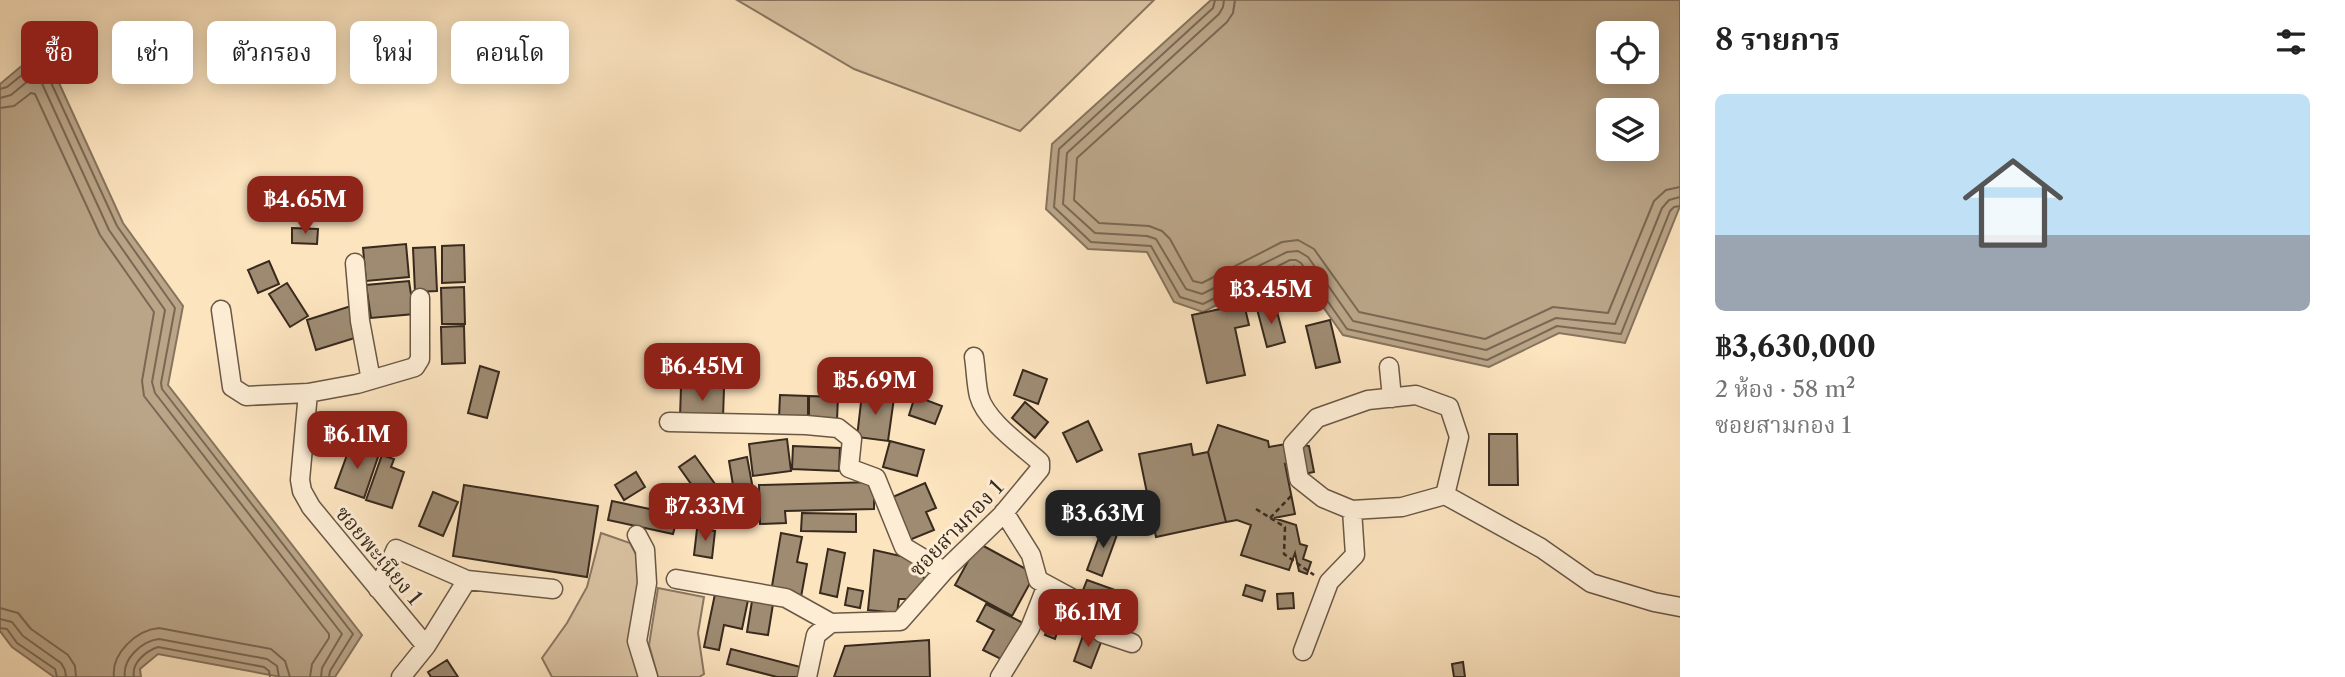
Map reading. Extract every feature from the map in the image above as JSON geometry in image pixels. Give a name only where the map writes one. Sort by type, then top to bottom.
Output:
[{"type":"street","points":[[355,263],[360,321],[371,380]]},
{"type":"street","points":[[221,310],[232,387],[246,396],[308,393],[371,380],[415,367],[420,359],[420,298]]},
{"type":"street","name":"ซอยสามกอง 1","points":[[831,623],[901,621],[944,571],[1037,475],[1041,465],[983,407],[974,357]]},
{"type":"street","points":[[1389,367],[1392,398]]},
{"type":"street","name":"ซอยพะเนียง 1","points":[[308,393],[300,480],[302,491],[311,508],[426,646]]},
{"type":"street","points":[[1445,495],[1459,437],[1449,407],[1416,395],[1368,400],[1317,418],[1293,445],[1299,479],[1323,498],[1352,510],[1402,508],[1445,495],[1541,548],[1591,583],[1680,607]]},
{"type":"street","points":[[669,422],[838,428],[852,439],[849,468],[876,478],[904,547],[944,571]]},
{"type":"street","points":[[1303,651],[1328,584],[1355,555],[1352,510]]},
{"type":"street","points":[[1004,512],[1031,555],[1038,580],[1075,600],[1082,616],[1102,633],[1132,643]]},
{"type":"street","points":[[637,535],[645,550],[647,583],[637,641],[648,677]]},
{"type":"street","points":[[378,589],[396,550],[467,580],[553,589]]},
{"type":"street","points":[[676,579],[786,598],[831,623],[816,635],[807,677]]},
{"type":"street","points":[[401,677],[426,646],[467,580]]},
{"type":"street","points":[[1000,677],[1030,628],[1047,584]]},
{"type":"path","points":[[1270,518],[1303,483]]},
{"type":"path","points":[[1256,509],[1285,527],[1284,554],[1328,584]]},
{"type":"shaded area","points":[[737,0],[1154,0],[1020,131],[854,69]]},
{"type":"shaded area","points":[[601,533],[630,543],[638,558],[640,677],[552,677],[542,658],[567,623],[587,587]]},
{"type":"shaded area","points":[[658,588],[704,597],[698,633],[704,674],[699,677],[658,677],[649,645]]},
{"type":"water","points":[[1211,0],[1680,0],[1680,206],[1625,343],[1559,333],[1489,367],[1343,335],[1294,266],[1203,312],[1174,302],[1147,252],[1088,249],[1046,209],[1052,144]]},
{"type":"water","points":[[21,66],[21,84],[59,84],[123,223],[183,306],[168,385],[362,635],[335,677],[281,677],[158,654],[140,669],[141,677],[54,677],[12,647],[0,631],[0,84]]},
{"type":"building","points":[[292,228],[318,229],[317,244],[292,243]]},
{"type":"building","points":[[406,244],[409,277],[366,281],[363,248]]},
{"type":"building","points":[[464,245],[465,282],[442,283],[442,246]]},
{"type":"building","points":[[435,247],[437,291],[415,292],[413,248]]},
{"type":"building","points":[[269,261],[279,284],[258,293],[248,270]]},
{"type":"building","points":[[409,281],[414,314],[371,318],[366,285]]},
{"type":"building","points":[[287,283],[308,316],[290,327],[269,294]]},
{"type":"building","points":[[464,287],[465,324],[442,324],[441,288]]},
{"type":"building","points":[[1244,304],[1249,325],[1235,328],[1245,375],[1207,383],[1192,315]]},
{"type":"building","points":[[1275,304],[1285,342],[1267,347],[1257,309]]},
{"type":"building","points":[[351,306],[361,336],[316,350],[307,320]]},
{"type":"building","points":[[1330,320],[1340,362],[1316,368],[1306,326]]},
{"type":"building","points":[[464,326],[465,363],[442,364],[441,327]]},
{"type":"building","points":[[480,366],[499,372],[487,418],[468,413]]},
{"type":"building","points":[[1023,370],[1047,379],[1038,404],[1014,395]]},
{"type":"building","points":[[681,387],[724,388],[723,418],[680,417]]},
{"type":"building","points":[[862,394],[894,398],[888,441],[857,437]]},
{"type":"building","points":[[780,395],[808,396],[808,419],[779,418]]},
{"type":"building","points":[[809,396],[838,397],[837,420],[809,419]]},
{"type":"building","points":[[915,396],[942,406],[935,424],[909,415]]},
{"type":"building","points":[[1025,402],[1048,422],[1035,438],[1012,418]]},
{"type":"building","points":[[1088,421],[1102,450],[1077,462],[1063,433]]},
{"type":"building","points":[[1218,425],[1268,441],[1269,447],[1292,443],[1309,446],[1314,472],[1299,475],[1298,469],[1285,464],[1295,514],[1274,518],[1296,525],[1300,544],[1307,546],[1303,559],[1311,562],[1307,574],[1299,571],[1295,553],[1289,570],[1241,555],[1251,525],[1237,520],[1226,522],[1208,452]]},
{"type":"building","points":[[1489,434],[1517,434],[1518,485],[1489,485]]},
{"type":"building","points":[[787,439],[791,471],[753,476],[749,444]]},
{"type":"building","points":[[890,441],[924,450],[917,476],[883,467]]},
{"type":"building","points":[[351,444],[379,454],[364,498],[335,488]]},
{"type":"building","points":[[1191,444],[1193,455],[1208,452],[1226,522],[1156,537],[1139,454]]},
{"type":"building","points":[[793,446],[840,448],[839,471],[792,469]]},
{"type":"building","points":[[382,455],[394,459],[391,467],[404,472],[392,508],[366,500]]},
{"type":"building","points":[[695,456],[720,491],[704,502],[679,467]]},
{"type":"building","points":[[747,457],[753,489],[744,491],[746,501],[736,503],[729,461]]},
{"type":"building","points":[[636,472],[645,487],[624,500],[615,485]]},
{"type":"building","points":[[874,482],[874,509],[785,511],[786,523],[760,524],[759,485]]},
{"type":"building","points":[[925,483],[936,508],[926,512],[934,530],[907,541],[888,499]]},
{"type":"building","points":[[464,485],[598,506],[587,577],[453,556]]},
{"type":"building","points":[[433,492],[458,502],[443,536],[419,526]]},
{"type":"building","points":[[612,501],[678,515],[673,534],[608,520]]},
{"type":"building","points":[[802,513],[856,514],[856,532],[801,531]]},
{"type":"building","points":[[1104,524],[1119,529],[1102,576],[1087,570]]},
{"type":"building","points":[[697,529],[715,531],[712,558],[694,555]]},
{"type":"building","points":[[781,533],[802,537],[797,562],[807,564],[801,597],[771,592]]},
{"type":"building","points":[[978,543],[1035,574],[1012,616],[955,585]]},
{"type":"building","points":[[828,549],[845,553],[837,597],[820,593]]},
{"type":"building","points":[[874,550],[914,559],[926,582],[913,599],[899,599],[897,613],[868,610]]},
{"type":"building","points":[[1087,580],[1118,591],[1108,620],[1094,616],[1097,610],[1078,603]]},
{"type":"building","points":[[1246,585],[1265,591],[1262,601],[1243,595]]},
{"type":"building","points":[[848,588],[863,591],[860,608],[845,605]]},
{"type":"building","points":[[1046,593],[1067,601],[1055,639],[1045,635],[1047,630],[1035,626]]},
{"type":"building","points":[[1293,593],[1294,608],[1278,609],[1277,594]]},
{"type":"building","points":[[715,594],[748,600],[742,629],[724,625],[719,650],[704,647]]},
{"type":"building","points":[[752,601],[773,604],[768,635],[747,632]]},
{"type":"building","points":[[986,604],[1025,624],[1005,661],[983,650],[994,630],[977,621]]},
{"type":"building","points":[[1085,630],[1103,637],[1091,668],[1074,661]]},
{"type":"building","points":[[929,640],[930,677],[834,677],[845,646]]},
{"type":"building","points":[[731,649],[804,668],[801,677],[777,677],[727,664]]},
{"type":"building","points":[[447,660],[458,677],[431,677],[428,672]]},
{"type":"building","points":[[1463,662],[1465,677],[1454,677],[1452,664]]}]
